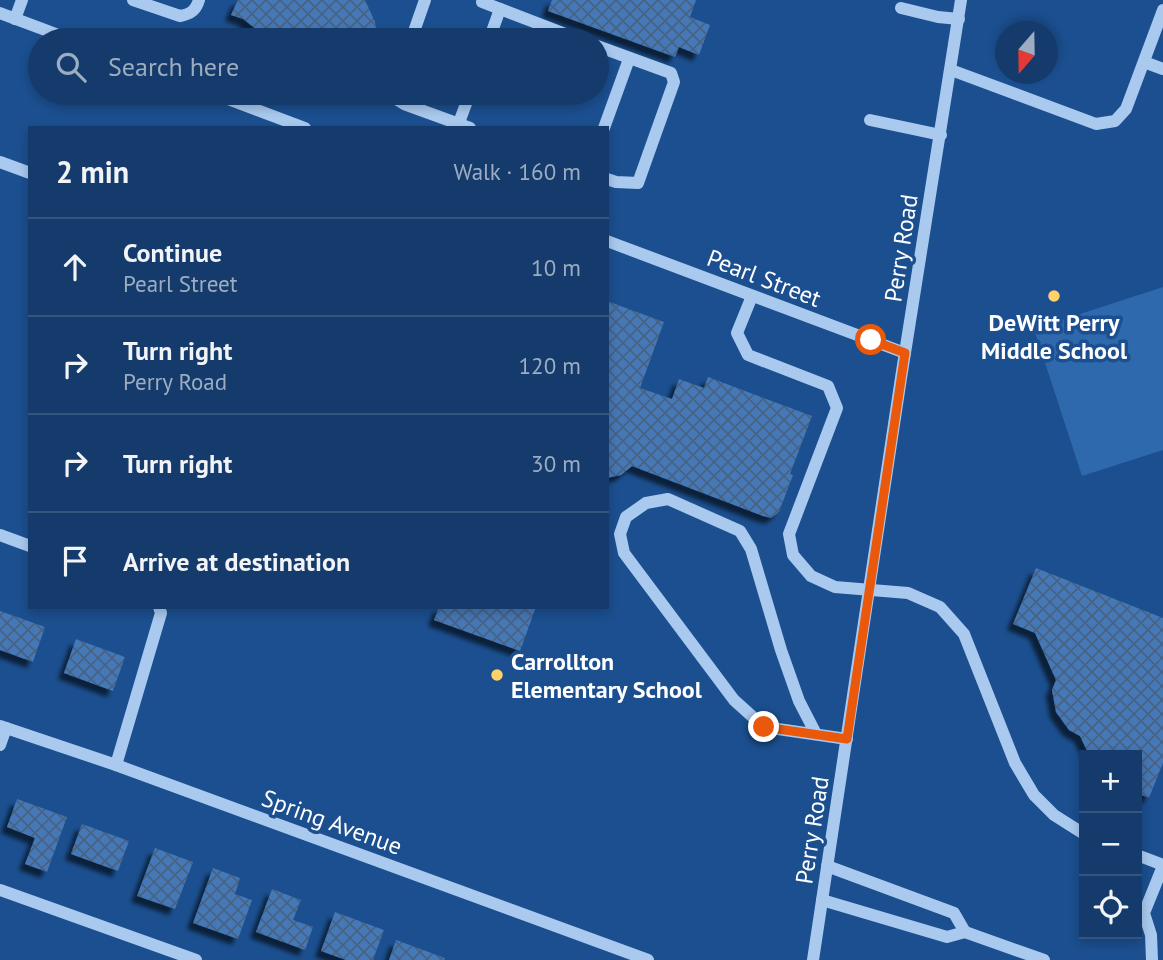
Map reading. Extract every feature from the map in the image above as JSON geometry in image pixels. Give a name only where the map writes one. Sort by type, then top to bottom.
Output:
[{"type":"street","points":[[15,19],[22,0]]},
{"type":"street","points":[[133,0],[180,16],[188,15],[196,9],[200,0]]},
{"type":"street","points":[[415,28],[425,0]]},
{"type":"street","name":"Perry Road","points":[[813,960],[961,0]]},
{"type":"street","points":[[480,1],[550,28]]},
{"type":"street","points":[[901,8],[959,19]]},
{"type":"street","points":[[493,28],[500,9]]},
{"type":"street","points":[[951,70],[1096,124],[1115,121],[1126,109],[1163,10]]},
{"type":"street","points":[[0,13],[39,28]]},
{"type":"street","points":[[609,51],[671,74],[674,82],[638,183],[609,180]]},
{"type":"street","points":[[605,126],[629,59]]},
{"type":"street","points":[[1144,62],[1163,69]]},
{"type":"street","points":[[244,105],[300,126]]},
{"type":"street","points":[[407,105],[462,126],[467,105]]},
{"type":"street","points":[[870,120],[941,135]]},
{"type":"street","points":[[0,162],[28,172]]},
{"type":"street","name":"Pearl Street","points":[[609,242],[905,353]]},
{"type":"street","points":[[751,296],[737,333],[748,355],[828,386],[837,408],[789,534],[793,555],[811,576],[835,587],[908,593],[940,607],[964,634],[1015,763],[1034,795],[1054,815],[1079,831]]},
{"type":"street","points":[[816,734],[799,701],[751,549],[740,531],[668,499],[646,503],[626,517],[620,534],[624,553],[734,700],[764,727],[847,739]]},
{"type":"street","points":[[0,535],[28,545]]},
{"type":"street","points":[[116,765],[152,646],[159,609]]},
{"type":"street","points":[[0,745],[3,727]]},
{"type":"street","name":"Spring Avenue","points":[[3,727],[116,765],[648,960]]},
{"type":"street","points":[[1142,857],[1163,865],[1144,913],[1151,935],[1152,960]]},
{"type":"street","points":[[827,866],[954,913],[965,932]]},
{"type":"street","points":[[0,890],[197,960]]},
{"type":"street","points":[[822,900],[947,937],[965,932],[1044,960]]},
{"type":"shaded area","points":[[1163,287],[1163,450],[1082,476],[1034,329]]},
{"type":"building","points":[[238,0],[365,0],[376,28],[255,28],[243,19],[231,15]]},
{"type":"building","points":[[552,0],[696,0],[690,17],[710,25],[699,55],[679,47],[675,57],[609,33],[609,28],[595,28],[548,11]]},
{"type":"building","points":[[609,302],[664,322],[640,388],[672,399],[679,379],[704,388],[708,377],[812,416],[779,512],[771,518],[632,466],[621,475],[609,478]]},
{"type":"building","points":[[1036,568],[1163,618],[1163,763],[1149,798],[1142,795],[1142,750],[1087,750],[1080,736],[1069,730],[1056,712],[1052,690],[1056,680],[1035,633],[1013,624]]},
{"type":"building","points":[[438,609],[535,609],[520,651],[434,620]]},
{"type":"building","points":[[0,611],[45,627],[33,662],[0,650]]},
{"type":"building","points":[[76,639],[125,657],[113,691],[64,673]]},
{"type":"building","points":[[17,799],[67,817],[47,872],[25,864],[35,838],[7,827]]},
{"type":"building","points":[[82,824],[129,841],[118,871],[71,854]]},
{"type":"building","points":[[155,848],[193,862],[175,909],[137,896]]},
{"type":"building","points":[[213,868],[240,878],[235,894],[252,900],[238,939],[193,923]]},
{"type":"building","points":[[272,889],[301,900],[293,920],[313,927],[305,950],[256,932]]},
{"type":"building","points":[[335,912],[384,930],[373,960],[346,960],[321,951]]},
{"type":"building","points":[[396,940],[445,958],[389,960]]},
{"type":"place","name":"DeWitt Perry Middle School","points":[[1054,296]]},
{"type":"place","name":"Carrollton Elementary School","points":[[497,675]]},
{"type":"route","points":[[764,727],[847,739],[905,353],[871,340]]}]
